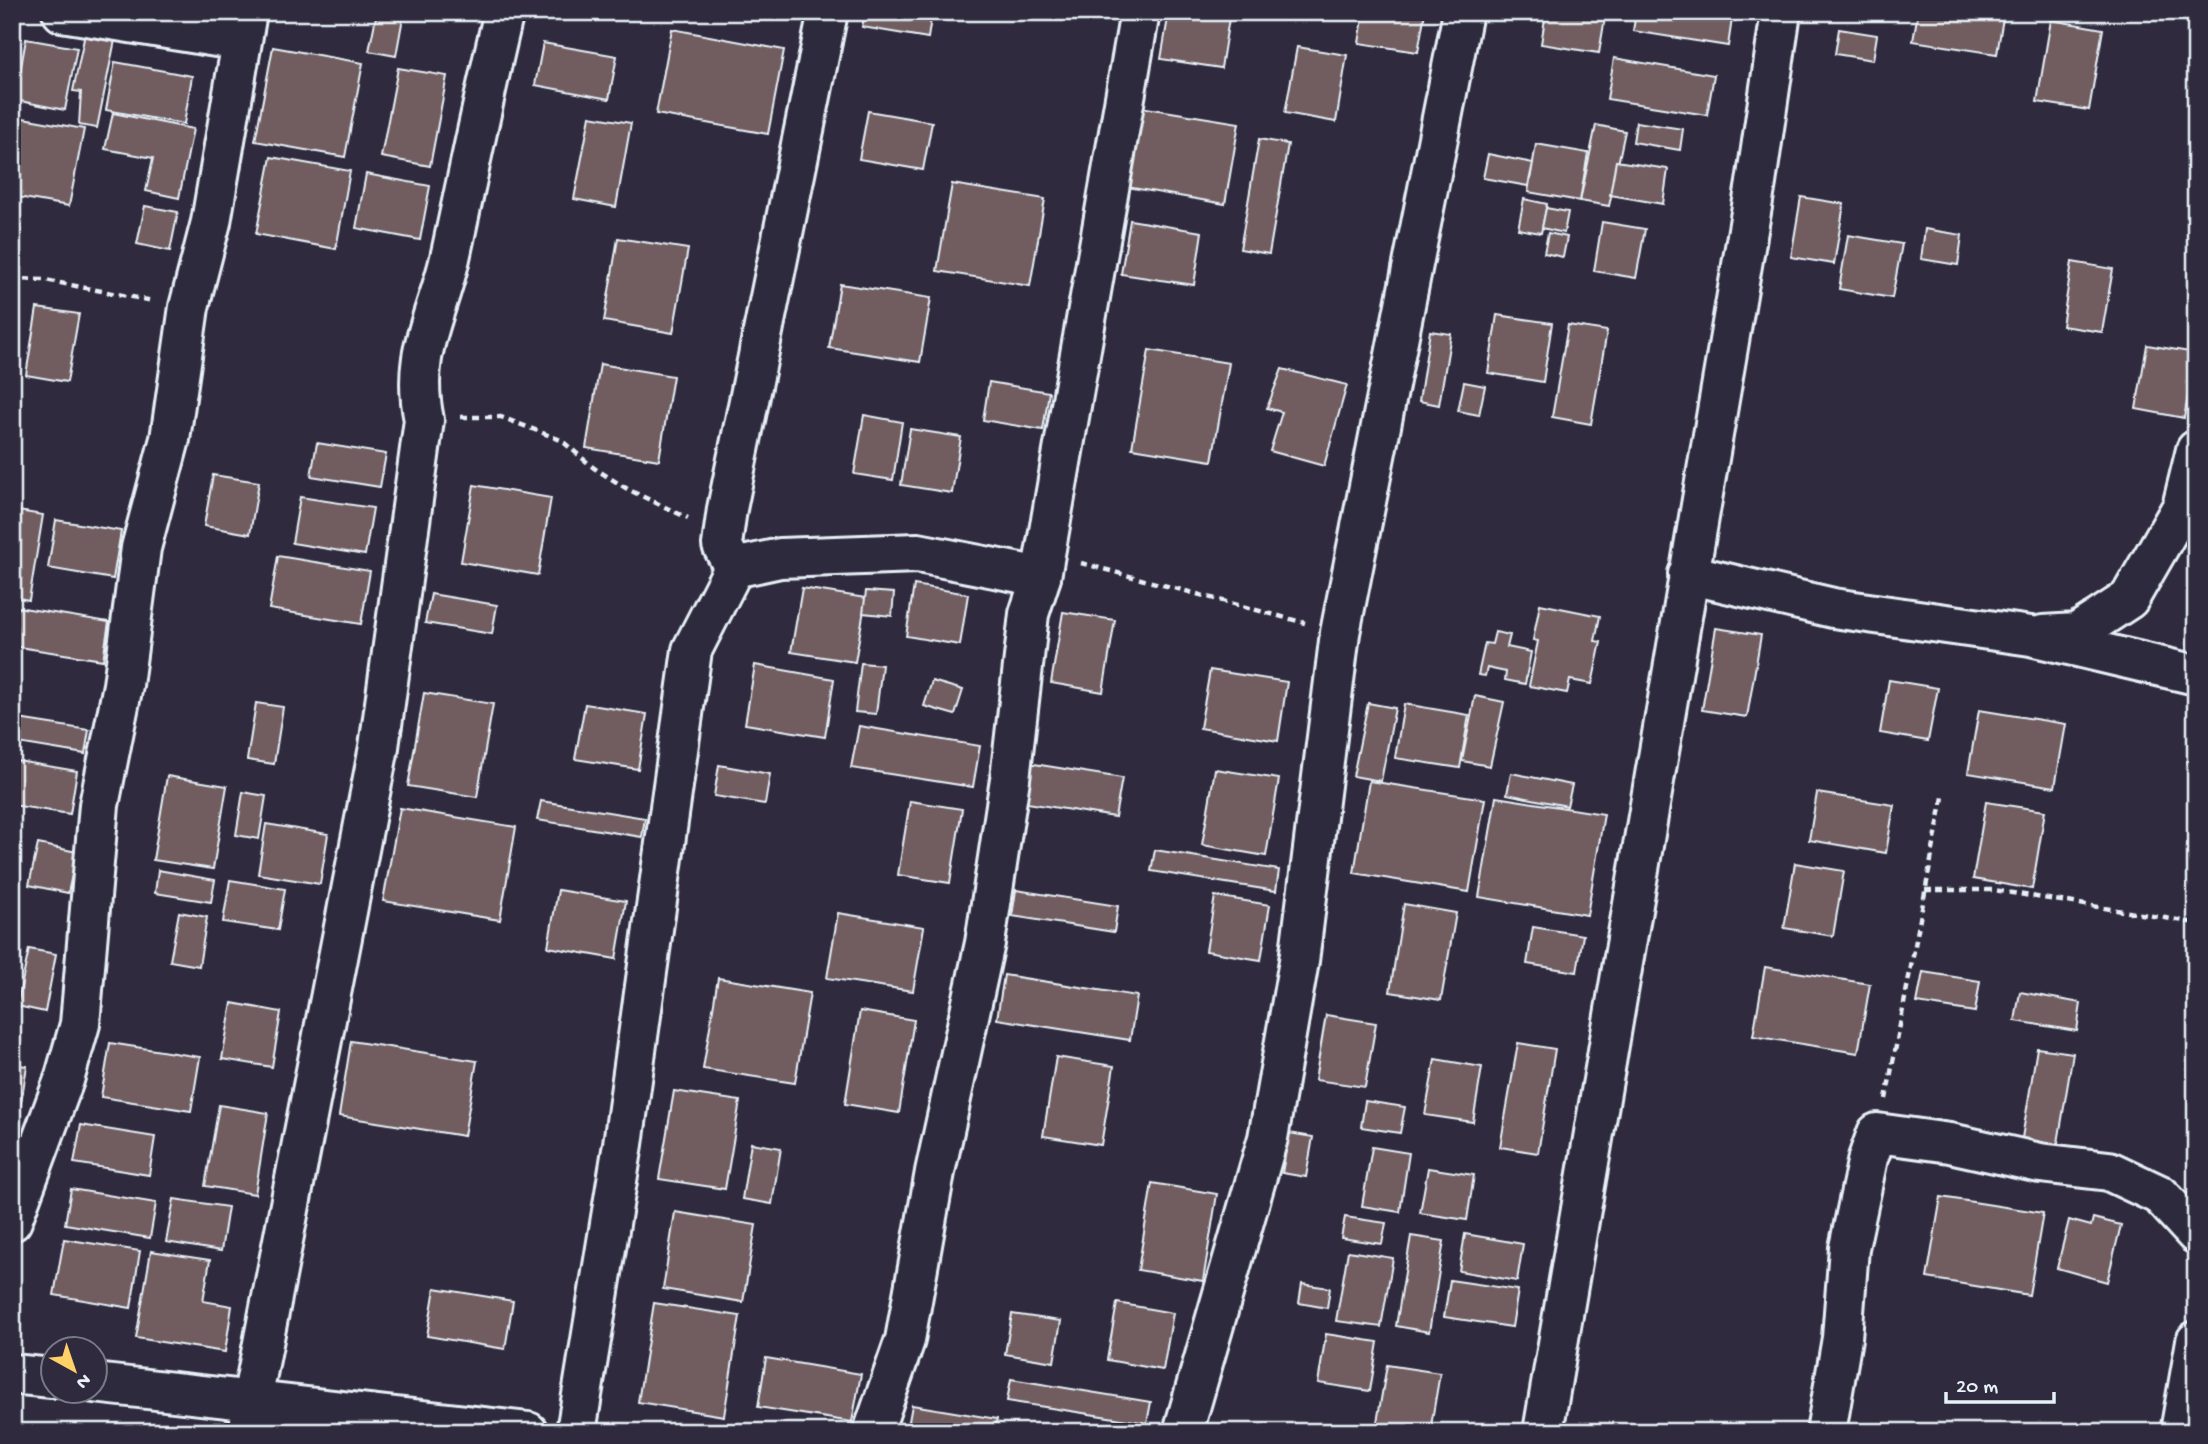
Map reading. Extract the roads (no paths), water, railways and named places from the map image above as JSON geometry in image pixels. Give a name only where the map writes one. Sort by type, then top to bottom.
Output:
[{"type":"street","points":[[12,1220],[64,1080],[79,1024],[99,805],[122,685],[141,548],[170,439],[188,307],[211,222],[244,26],[62,12]]},
{"type":"street","points":[[251,1416],[379,747],[424,419],[418,393],[422,346],[447,271],[504,12]]},
{"type":"street","points":[[731,563],[722,545],[727,509],[828,12]]},
{"type":"street","points":[[873,1432],[905,1340],[935,1172],[985,943],[1010,779],[1029,614],[1042,565],[1123,122],[1140,12]]},
{"type":"street","points":[[1183,1432],[1268,1138],[1298,961],[1340,633],[1463,12]]},
{"type":"street","points":[[1543,1432],[1756,183],[1782,12]]},
{"type":"street","points":[[2031,636],[2077,633],[2129,599],[2182,507],[2196,450]]},
{"type":"street","points":[[731,563],[780,558],[918,553],[1042,565]]},
{"type":"street","points":[[576,1432],[627,1117],[692,650],[731,563]]},
{"type":"street","points":[[1688,574],[1833,608],[2031,636],[2196,675]]},
{"type":"street","points":[[1826,1432],[1842,1338],[1849,1248],[1868,1158],[1877,1133],[1950,1143],[2040,1163],[2109,1171],[2160,1195],[2196,1234]]},
{"type":"street","points":[[2180,1432],[2196,1341]]},
{"type":"street","points":[[12,1374],[38,1377]]},
{"type":"street","points":[[108,1386],[251,1416],[528,1432]]}]
